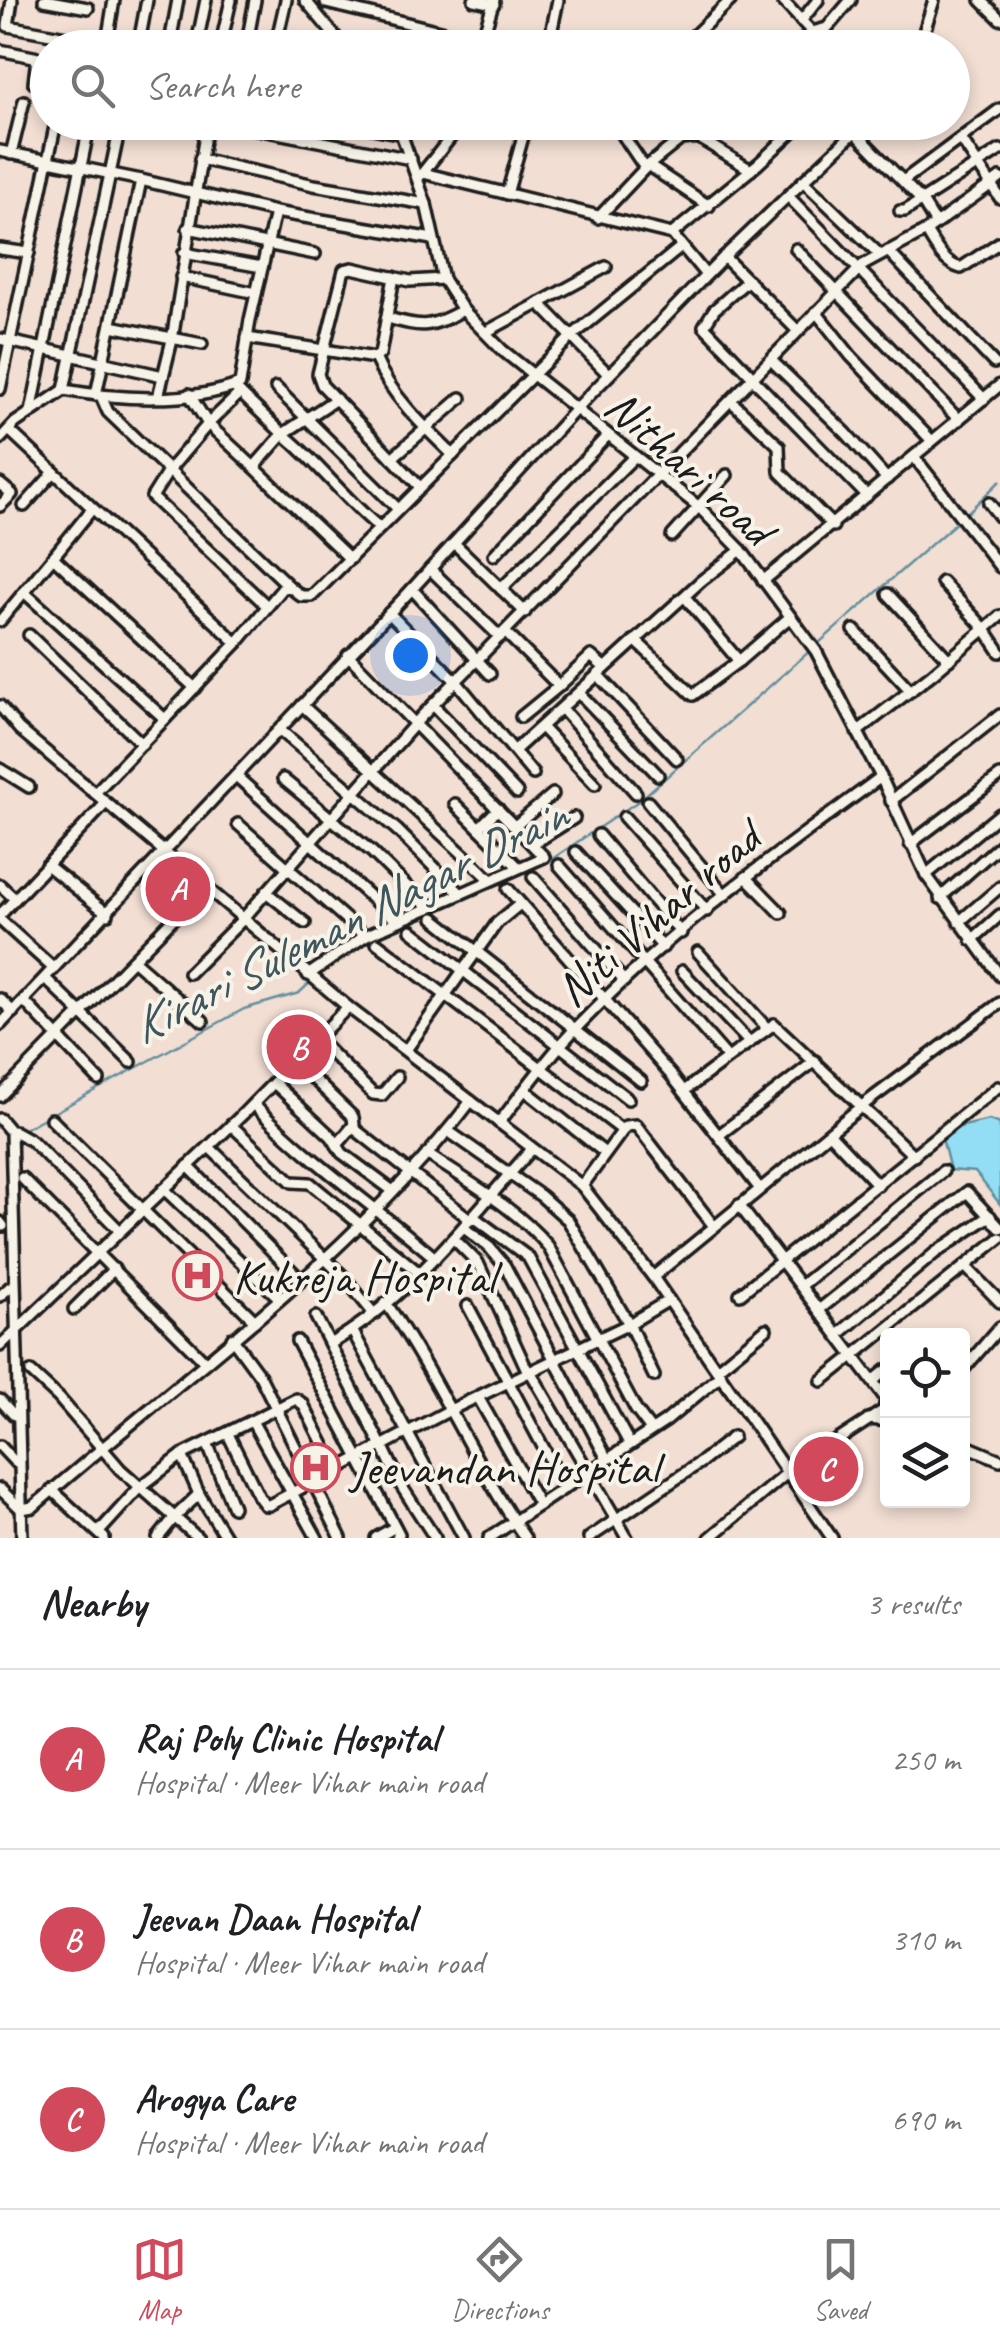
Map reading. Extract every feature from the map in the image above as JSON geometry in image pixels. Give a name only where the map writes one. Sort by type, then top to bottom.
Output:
[{"type":"street","points":[[12,0],[8,26],[30,30]]},
{"type":"street","points":[[44,0],[88,8]]},
{"type":"street","points":[[109,30],[114,0]]},
{"type":"street","points":[[141,30],[147,0]]},
{"type":"street","points":[[172,30],[178,0]]},
{"type":"street","points":[[200,30],[206,0]]},
{"type":"street","points":[[224,30],[231,0]]},
{"type":"street","points":[[250,30],[256,0]]},
{"type":"street","points":[[280,30],[286,0]]},
{"type":"street","points":[[304,0],[329,30]]},
{"type":"street","points":[[474,0],[494,2],[485,30]]},
{"type":"street","points":[[552,30],[558,0]]},
{"type":"street","points":[[700,30],[731,0]]},
{"type":"street","points":[[782,0],[810,30]]},
{"type":"street","points":[[801,21],[818,0]]},
{"type":"street","points":[[820,30],[828,28],[851,0]]},
{"type":"street","points":[[925,30],[934,0]]},
{"type":"street","points":[[981,0],[1000,19]]},
{"type":"street","points":[[322,21],[327,1],[442,30]]},
{"type":"street","points":[[0,50],[30,56]]},
{"type":"street","points":[[12,154],[24,101]]},
{"type":"street","points":[[970,132],[1000,108]]},
{"type":"street","points":[[0,388],[5,340],[29,252],[52,140]]},
{"type":"street","points":[[31,412],[86,140]]},
{"type":"street","points":[[0,439],[64,390],[117,140]]},
{"type":"street","points":[[158,396],[172,340],[204,140]]},
{"type":"street","points":[[311,140],[412,160]]},
{"type":"street","name":"Nithari road","points":[[404,140],[421,175],[444,278],[463,310],[502,350],[699,507],[741,550],[815,649],[926,875],[1000,976]]},
{"type":"street","points":[[448,140],[421,175],[672,234],[706,275]]},
{"type":"street","points":[[507,194],[523,140]]},
{"type":"street","points":[[627,140],[647,167],[709,206]]},
{"type":"street","points":[[598,218],[679,140]]},
{"type":"street","points":[[702,140],[751,170]]},
{"type":"street","points":[[672,234],[783,140]]},
{"type":"street","points":[[0,1025],[412,589],[576,409],[724,257],[846,140]]},
{"type":"street","points":[[862,140],[922,201],[936,224]]},
{"type":"street","points":[[903,181],[960,140]]},
{"type":"street","points":[[962,140],[978,166],[996,181],[1000,198]]},
{"type":"street","points":[[900,211],[905,212],[1000,150]]},
{"type":"street","points":[[0,151],[275,212],[432,238]]},
{"type":"street","points":[[200,159],[314,185],[426,204]]},
{"type":"street","points":[[140,180],[98,396],[108,412],[300,596],[312,596],[572,336],[681,247]]},
{"type":"street","points":[[803,181],[883,252],[994,364]]},
{"type":"street","points":[[189,973],[242,920],[415,724],[797,330],[883,252],[926,232],[996,181]]},
{"type":"street","points":[[788,196],[984,399]]},
{"type":"street","points":[[267,606],[153,495],[242,380],[247,338],[275,212]]},
{"type":"street","points":[[188,228],[315,254]]},
{"type":"street","points":[[926,232],[956,268],[1000,242]]},
{"type":"street","points":[[0,249],[29,252]]},
{"type":"street","points":[[796,249],[958,420]]},
{"type":"street","points":[[184,253],[262,267]]},
{"type":"street","points":[[724,257],[797,330]]},
{"type":"street","points":[[486,332],[606,267]]},
{"type":"street","points":[[420,487],[319,380],[322,350],[344,270],[352,268],[422,282],[444,278]]},
{"type":"street","points":[[181,277],[256,293]]},
{"type":"street","points":[[376,358],[380,354],[394,278]]},
{"type":"street","points":[[748,280],[714,310],[704,326],[867,496]]},
{"type":"street","points":[[540,303],[609,375]]},
{"type":"street","points":[[388,318],[424,327],[463,310]]},
{"type":"street","points":[[816,312],[851,356],[932,442]]},
{"type":"street","points":[[111,326],[202,344]]},
{"type":"street","points":[[247,338],[376,358]]},
{"type":"street","points":[[5,340],[163,376]]},
{"type":"street","points":[[376,358],[388,382],[454,455]]},
{"type":"street","points":[[771,360],[887,479]]},
{"type":"street","points":[[764,581],[1000,385]]},
{"type":"street","points":[[276,388],[398,509]]},
{"type":"street","points":[[64,390],[98,396],[237,390],[380,528]]},
{"type":"street","points":[[188,394],[208,424],[350,559]]},
{"type":"street","points":[[392,458],[460,398]]},
{"type":"street","points":[[254,467],[283,434],[336,399]]},
{"type":"street","points":[[731,401],[780,446],[780,472],[833,526]]},
{"type":"street","points":[[8,430],[237,643]]},
{"type":"street","points":[[494,555],[608,435]]},
{"type":"street","points":[[501,589],[634,457]]},
{"type":"street","points":[[915,458],[1000,567]]},
{"type":"street","points":[[24,506],[54,472]]},
{"type":"street","points":[[672,536],[727,475]]},
{"type":"street","points":[[0,484],[12,494],[0,506]]},
{"type":"street","points":[[989,502],[1000,517]]},
{"type":"street","points":[[0,621],[92,508]]},
{"type":"street","points":[[454,544],[524,612]]},
{"type":"street","points":[[515,750],[741,550]]},
{"type":"street","points":[[53,557],[194,688]]},
{"type":"street","points":[[430,569],[558,686]]},
{"type":"street","points":[[942,582],[1000,652]]},
{"type":"street","points":[[95,793],[237,643],[283,588],[290,587]]},
{"type":"street","points":[[412,589],[490,674]]},
{"type":"street","points":[[24,592],[165,719]]},
{"type":"street","points":[[888,594],[950,660]]},
{"type":"street","points":[[684,598],[739,661]]},
{"type":"street","points":[[389,613],[456,681],[533,774]]},
{"type":"street","points":[[857,732],[1000,616]]},
{"type":"street","points":[[635,640],[690,694],[739,661],[790,617]]},
{"type":"street","points":[[854,630],[911,691]]},
{"type":"street","points":[[29,636],[142,744]]},
{"type":"street","points":[[312,978],[365,936],[397,921],[431,913],[460,893],[544,857],[348,656]]},
{"type":"street","points":[[521,717],[591,656],[677,759]]},
{"type":"street","points":[[580,694],[658,775]]},
{"type":"street","points":[[302,705],[490,879]]},
{"type":"street","points":[[433,705],[516,793]]},
{"type":"street","points":[[0,706],[19,729],[348,1008],[582,1186],[653,1277],[832,1538]]},
{"type":"street","points":[[562,710],[636,793]]},
{"type":"street","points":[[891,801],[1000,715]]},
{"type":"street","points":[[542,728],[595,784]]},
{"type":"street","points":[[280,730],[460,893]]},
{"type":"street","points":[[0,768],[29,787]]},
{"type":"street","points":[[236,776],[397,921]]},
{"type":"street","points":[[910,844],[1000,776]]},
{"type":"street","name":"Niti Vihar road","points":[[499,1123],[576,1028],[644,962],[746,877],[881,777]]},
{"type":"street","points":[[282,779],[382,860],[431,913],[476,952],[642,1080]]},
{"type":"street","points":[[515,826],[553,794]]},
{"type":"street","points":[[648,802],[725,896]]},
{"type":"street","points":[[54,968],[0,918],[106,803]]},
{"type":"street","points":[[455,804],[518,867]]},
{"type":"street","points":[[479,828],[498,808]]},
{"type":"street","points":[[926,875],[1000,814]]},
{"type":"street","points":[[624,817],[707,910]]},
{"type":"street","points":[[534,844],[574,818]]},
{"type":"street","points":[[238,824],[365,936]]},
{"type":"street","points":[[598,835],[681,933]]},
{"type":"street","points":[[940,898],[1000,845]]},
{"type":"street","points":[[576,852],[663,947]]},
{"type":"street","points":[[47,865],[108,914]]},
{"type":"street","points":[[558,865],[727,1058]]},
{"type":"street","points":[[534,877],[624,981]]},
{"type":"street","points":[[746,877],[781,913]]},
{"type":"street","points":[[0,885],[16,898]]},
{"type":"street","points":[[0,1096],[205,886]]},
{"type":"street","points":[[959,922],[1000,887]]},
{"type":"street","points":[[508,889],[684,1091],[760,1189]]},
{"type":"street","points":[[266,892],[305,923]]},
{"type":"street","points":[[406,1050],[497,923],[520,904]]},
{"type":"street","points":[[972,940],[1000,915]]},
{"type":"street","points":[[412,930],[628,1099]]},
{"type":"street","points":[[377,942],[622,1130]]},
{"type":"street","points":[[988,962],[1000,951]]},
{"type":"street","points":[[698,952],[766,1027]]},
{"type":"street","points":[[133,960],[202,1021]]},
{"type":"street","points":[[682,971],[748,1041]]},
{"type":"street","points":[[46,978],[130,1062]]},
{"type":"street","points":[[0,1000],[14,1012]]},
{"type":"street","points":[[24,1001],[99,1080]]},
{"type":"street","points":[[653,1277],[863,1105],[1000,1003]]},
{"type":"street","points":[[0,1346],[232,1125],[348,1008]]},
{"type":"street","points":[[684,1091],[774,1024],[914,1156]]},
{"type":"street","points":[[317,1039],[372,1094],[382,1094],[397,1077]]},
{"type":"street","points":[[295,1061],[353,1117],[352,1127],[336,1145]]},
{"type":"street","points":[[719,1136],[815,1062]]},
{"type":"street","points":[[274,1083],[332,1137],[342,1154],[393,1190]]},
{"type":"street","points":[[740,1294],[998,1087]]},
{"type":"street","points":[[525,1090],[606,1153]]},
{"type":"street","points":[[24,1509],[255,1321],[325,1258],[410,1173],[471,1101]]},
{"type":"street","points":[[253,1104],[314,1162],[377,1208],[434,1258]]},
{"type":"street","points":[[0,1119],[120,1232]]},
{"type":"street","points":[[51,1119],[255,1321]]},
{"type":"street","points":[[582,1186],[630,1124],[640,1128],[713,1225]]},
{"type":"street","points":[[232,1125],[292,1182],[310,1184],[419,1273]]},
{"type":"street","points":[[352,1127],[470,1222],[528,1257],[630,1443]]},
{"type":"street","points":[[448,1130],[568,1220],[629,1324],[654,1376]]},
{"type":"street","points":[[830,1134],[878,1185]]},
{"type":"street","points":[[0,1150],[16,1135]]},
{"type":"street","points":[[16,1135],[22,1538]]},
{"type":"street","points":[[209,1147],[325,1258],[374,1314]]},
{"type":"street","points":[[330,1344],[374,1314],[419,1273],[470,1222],[488,1196],[532,1149]]},
{"type":"street","points":[[427,1154],[488,1196],[548,1246],[636,1410],[651,1430]]},
{"type":"street","points":[[188,1166],[300,1278]]},
{"type":"street","points":[[802,1285],[943,1171]]},
{"type":"street","points":[[22,1178],[204,1362]]},
{"type":"street","points":[[164,1189],[279,1298]]},
{"type":"street","points":[[820,1309],[962,1194],[971,1194],[1000,1228]]},
{"type":"street","points":[[711,1538],[786,1474],[886,1405],[886,1399],[854,1354],[739,1205]]},
{"type":"street","points":[[839,1334],[911,1272],[990,1216]]},
{"type":"street","points":[[470,1222],[505,1266],[607,1459]]},
{"type":"street","points":[[822,1381],[1000,1238]]},
{"type":"street","points":[[454,1239],[478,1262],[529,1372],[627,1538]]},
{"type":"street","points":[[965,1266],[1000,1302]]},
{"type":"street","points":[[74,1309],[114,1269]]},
{"type":"street","points":[[0,1296],[10,1287]]},
{"type":"street","points":[[228,1434],[264,1505],[629,1324],[669,1300]]},
{"type":"street","points":[[386,1304],[410,1338],[525,1538]]},
{"type":"street","points":[[468,1306],[565,1488]]},
{"type":"street","points":[[316,1316],[402,1486],[435,1538]]},
{"type":"street","points":[[970,1361],[1000,1327]]},
{"type":"street","points":[[490,1538],[651,1430],[766,1329]]},
{"type":"street","points":[[352,1330],[464,1538]]},
{"type":"street","points":[[232,1338],[260,1376],[340,1538]]},
{"type":"street","points":[[296,1342],[396,1532],[376,1538]]},
{"type":"street","points":[[30,1372],[59,1398],[139,1488],[193,1536]]},
{"type":"street","points":[[873,1381],[880,1375]]},
{"type":"street","points":[[478,1397],[540,1505]]},
{"type":"street","points":[[0,1400],[14,1415]]},
{"type":"street","points":[[52,1490],[101,1535],[139,1488],[182,1455],[300,1400],[336,1469]]},
{"type":"street","points":[[869,1419],[880,1420]]},
{"type":"street","points":[[252,1420],[317,1538]]},
{"type":"street","points":[[589,1538],[733,1436]]},
{"type":"street","points":[[208,1444],[234,1506]]},
{"type":"street","points":[[0,1446],[15,1462]]},
{"type":"street","points":[[970,1447],[1000,1460]]},
{"type":"street","points":[[182,1455],[223,1537]]},
{"type":"street","points":[[0,1490],[24,1509]]},
{"type":"street","points":[[158,1538],[199,1494]]},
{"type":"water","points":[[989,1120],[1000,1124],[1000,1204],[975,1172],[950,1170],[942,1138],[959,1127]]},
{"type":"waterway","name":"Kirari Suleman Nagar Drain","points":[[965,515],[1000,481]]},
{"type":"waterway","name":"Kirari Suleman Nagar Drain","points":[[355,948],[546,863],[640,800],[959,520]]},
{"type":"waterway","name":"Kirari Suleman Nagar Drain","points":[[16,1152],[24,1129],[244,1009],[299,993],[328,966]]},
{"type":"waterway","name":"Kirari Suleman Nagar Drain","points":[[18,1245],[22,1322]]},
{"type":"waterway","name":"Kirari Suleman Nagar Drain","points":[[22,1330],[24,1447]]},
{"type":"place","name":"Raj Poly Clinic Hospital","points":[[178,889]]},
{"type":"place","name":"Jeevan Daan Hospital","points":[[299,1047]]},
{"type":"place","name":"Kukreja Hospital","points":[[198,1276]]},
{"type":"place","name":"Jeevandan Hospital","points":[[315,1467]]},
{"type":"place","name":"Arogya Care","points":[[826,1469]]}]
